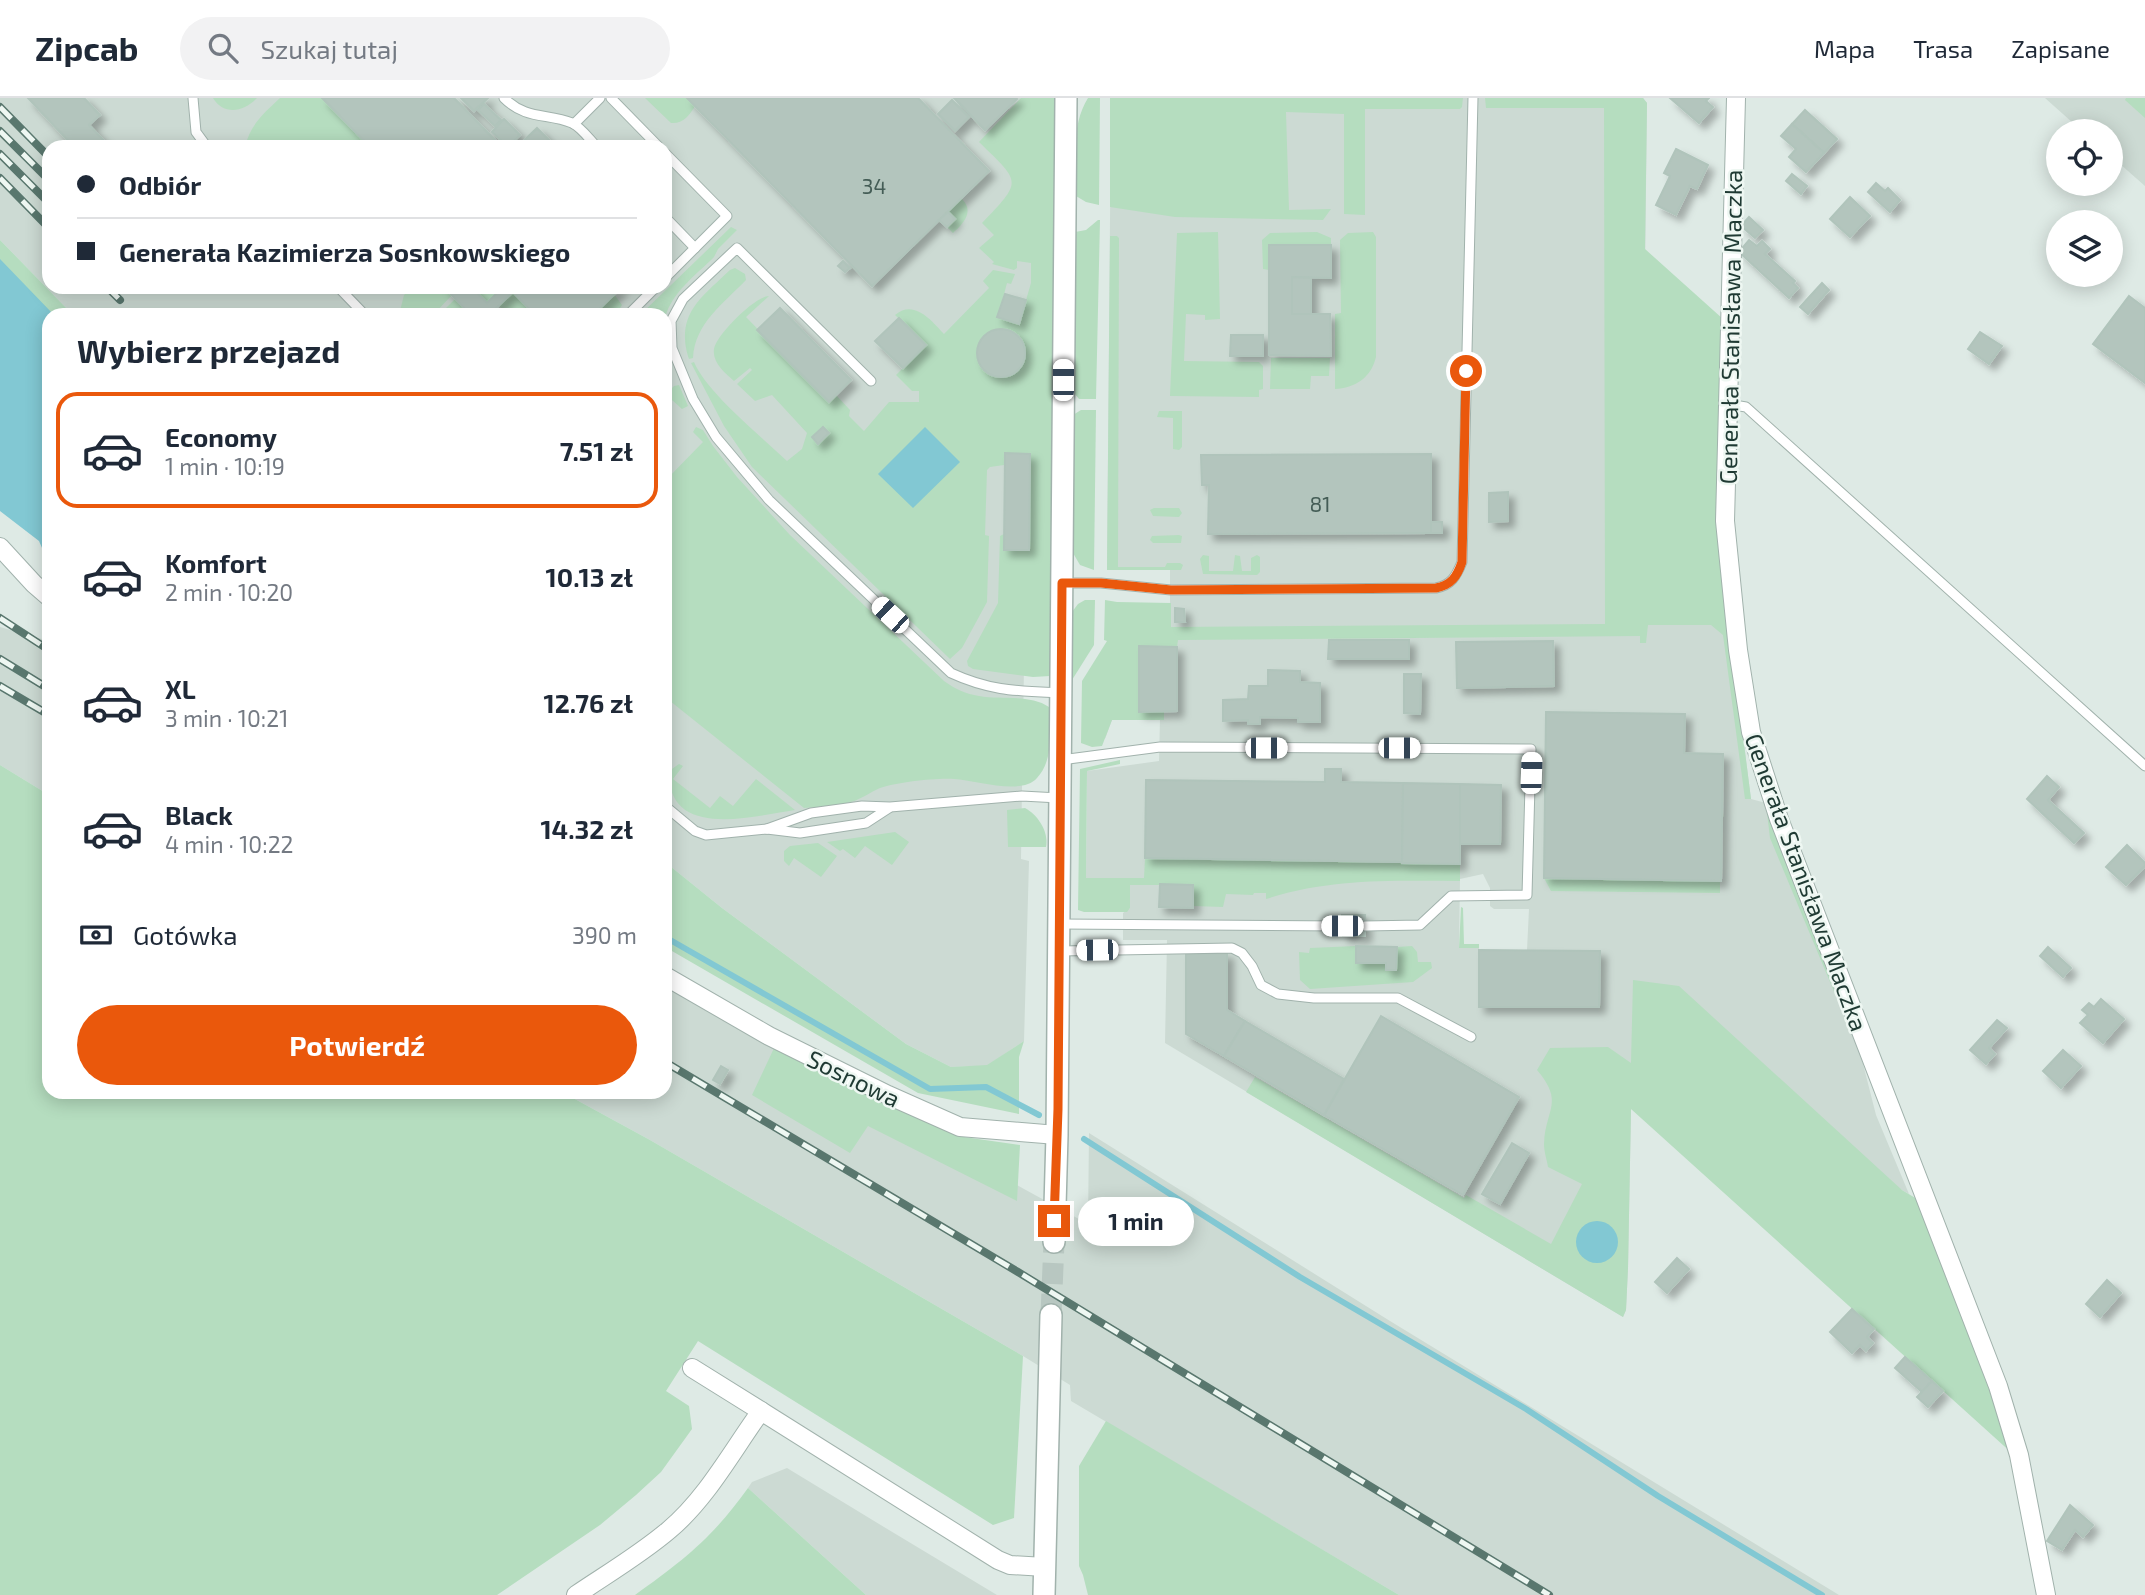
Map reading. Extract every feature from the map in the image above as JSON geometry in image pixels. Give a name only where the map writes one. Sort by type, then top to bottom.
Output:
[{"type":"street","points":[[1054,1242],[1066,98]]},
{"type":"street","name":"Generała Stanisława Maczka","points":[[1736,98],[1725,521],[1738,650],[1751,733],[1780,819],[1998,1386],[2019,1455],[2046,1595]]},
{"type":"street","points":[[0,547],[42,591]]},
{"type":"street","name":"Sosnowa","points":[[672,980],[769,1036],[887,1095],[960,1127],[1057,1135]]},
{"type":"street","points":[[1044,1595],[1051,1315]]},
{"type":"street","points":[[692,1368],[998,1560],[1010,1565],[1045,1567]]},
{"type":"street","points":[[576,1595],[668,1531],[701,1498],[761,1411]]},
{"type":"lane","points":[[193,98],[196,132],[202,140]]},
{"type":"lane","points":[[504,98],[513,107],[535,116],[574,124],[590,140]]},
{"type":"lane","points":[[574,124],[600,98]]},
{"type":"lane","points":[[611,98],[652,140]]},
{"type":"lane","points":[[1062,583],[1101,583],[1171,590],[1436,588],[1446,586],[1457,576],[1462,562],[1472,98]]},
{"type":"lane","points":[[672,160],[727,216],[672,271]]},
{"type":"lane","points":[[672,224],[695,248]]},
{"type":"lane","points":[[672,319],[683,299],[737,248],[871,380]]},
{"type":"lane","points":[[345,294],[358,308]]},
{"type":"lane","points":[[635,308],[649,294]]},
{"type":"lane","points":[[672,348],[693,399],[716,437],[769,500],[951,673],[971,683],[1000,690],[1061,693]]},
{"type":"lane","points":[[1728,404],[1746,407],[2145,766]]},
{"type":"lane","points":[[1061,760],[1160,747],[1531,749],[1527,895],[1451,896],[1420,925],[1365,926]]},
{"type":"lane","points":[[767,829],[811,813],[862,806],[890,807],[1022,796],[1060,798]]},
{"type":"lane","points":[[672,812],[695,831],[705,835],[767,829],[800,833],[866,823],[890,807]]},
{"type":"lane","points":[[1059,925],[1342,926]]},
{"type":"lane","points":[[1059,951],[1233,948],[1242,953],[1252,966],[1261,985],[1278,993],[1314,998],[1398,998],[1471,1037]]},
{"type":"shaded area","points":[[0,98],[1038,98],[1032,659],[1024,667],[1022,786],[1021,859],[1029,861],[1024,1041],[987,1066],[951,1067],[906,1044],[722,908],[672,868],[672,308],[66,308],[53,294],[672,294],[672,140],[42,140],[42,283],[0,240]]},
{"type":"shaded area","points":[[1119,98],[1643,98],[1647,103],[1641,618],[1728,618],[1751,799],[1766,803],[1845,993],[1876,1115],[1909,1194],[1631,1109],[1628,1268],[1626,1310],[1623,1317],[1165,1043],[1167,940],[1123,940],[1123,913],[1130,908],[1130,878],[1086,878],[1087,771],[1159,761],[1160,719],[1112,720],[1105,739],[1112,641],[1170,639],[1170,570],[1107,569],[1111,104]],"holes":[[[1483,874],[1490,888],[1490,906],[1494,909],[1529,909],[1527,950],[1479,950],[1459,947],[1460,879]]]},
{"type":"shaded area","points":[[2045,98],[2145,98],[2145,186],[2123,167],[2123,119],[2069,119]]},
{"type":"shaded area","points":[[0,627],[42,639],[42,791],[0,765]]},
{"type":"shaded area","points":[[672,987],[1088,1224],[1089,1133],[1390,1321],[1839,1595],[1399,1595],[1071,1401],[1070,1385],[1023,1356],[575,1099],[672,1099]]},
{"type":"shaded area","points":[[787,1468],[997,1595],[866,1595],[748,1488],[752,1482]]},
{"type":"green space","points":[[213,98],[257,98],[240,109],[228,110]]},
{"type":"green space","points":[[280,98],[322,98],[363,140],[247,140],[263,114]]},
{"type":"green space","points":[[645,98],[687,98],[695,106],[683,120],[671,123]]},
{"type":"green space","points":[[1021,98],[1056,98],[1050,676],[1033,677],[973,669],[968,666],[967,661],[998,603],[1000,536],[1004,534],[1004,550],[1029,550],[1030,454],[1005,453],[1004,465],[987,470],[987,602],[962,648],[950,659],[752,467],[724,426],[691,363],[694,362],[722,400],[787,461],[802,449],[807,433],[772,395],[755,401],[737,384],[752,370],[750,368],[734,381],[720,367],[714,354],[721,335],[746,309],[763,298],[769,296],[746,317],[828,401],[836,395],[850,410],[849,416],[864,431],[889,402],[919,402],[919,391],[912,391],[896,375],[926,345],[895,315],[909,309],[915,310],[922,313],[944,334],[989,288],[983,281],[993,270],[1015,274],[1011,284],[1007,283],[998,317],[1019,324],[1031,283],[1031,263],[1017,261],[1017,268],[1014,270],[992,264],[994,262],[979,248],[994,235],[982,223],[1005,198],[1012,182],[1003,166],[979,142]],"holes":[[[1002,329],[1020,339],[1024,357],[1019,370],[1006,376],[994,376],[985,371],[979,362],[980,342],[988,334]]]},
{"type":"green space","points":[[1088,98],[1100,98],[1099,205],[1076,196],[1076,133],[1082,109]]},
{"type":"green space","points":[[1110,98],[1463,98],[1460,109],[1365,109],[1365,215],[1344,214],[1344,114],[1286,112],[1289,210],[1331,209],[1323,220],[1175,217],[1110,207]]},
{"type":"green space","points":[[1485,98],[1643,98],[1647,103],[1645,249],[1723,319],[1728,618],[1751,799],[1745,799],[1723,635],[1711,625],[1648,625],[1646,643],[1640,643],[1640,636],[1178,640],[1177,647],[1139,646],[1139,711],[1164,712],[1164,720],[1112,720],[1102,746],[1092,747],[1081,743],[1082,681],[1107,641],[1104,640],[1105,600],[1171,603],[1171,627],[1605,624],[1604,108],[1486,108]]},
{"type":"green space","points":[[2145,98],[2145,118],[2125,100]]},
{"type":"green space","points":[[961,198],[968,212],[953,233],[947,227],[955,219],[948,212]]},
{"type":"green space","points":[[1098,220],[1096,399],[1079,399],[1075,394],[1075,232],[1086,230]]},
{"type":"green space","points":[[731,227],[737,230],[678,292],[669,308],[647,308],[662,294],[672,294],[672,284]]},
{"type":"green space","points":[[1218,232],[1220,319],[1205,320],[1205,315],[1186,314],[1184,361],[1259,362],[1263,366],[1263,389],[1259,390],[1259,397],[1170,396],[1177,233]]},
{"type":"green space","points":[[1317,232],[1331,238],[1331,245],[1270,245],[1269,270],[1263,269],[1262,240],[1270,233]]},
{"type":"green space","points":[[1373,232],[1376,237],[1376,357],[1370,371],[1361,380],[1349,387],[1335,389],[1335,314],[1341,313],[1340,240],[1348,233]]},
{"type":"green space","points":[[1110,236],[1119,238],[1118,567],[1165,567],[1167,563],[1180,563],[1183,565],[1181,570],[1107,570]]},
{"type":"green space","points":[[0,240],[42,283],[42,294],[53,294],[66,308],[42,308],[42,332],[0,432]]},
{"type":"green space","points":[[735,268],[745,274],[746,280],[705,324],[699,334],[693,358],[689,359],[685,330],[693,308],[709,289]]},
{"type":"green space","points":[[478,294],[496,294],[487,303]]},
{"type":"green space","points":[[511,294],[515,294],[528,308],[501,308],[499,306]]},
{"type":"green space","points":[[614,294],[622,305],[620,308],[600,308]]},
{"type":"green space","points":[[404,295],[452,295],[440,308],[401,308]]},
{"type":"green space","points":[[455,299],[464,308],[446,308]]},
{"type":"green space","points":[[1271,358],[1330,358],[1329,376],[1311,376],[1310,389],[1270,389]]},
{"type":"green space","points":[[679,385],[688,406],[682,409],[672,400],[674,386]]},
{"type":"green space","points":[[1081,410],[1096,410],[1094,570],[1080,565],[1073,553],[1073,415]]},
{"type":"green space","points":[[1159,411],[1182,411],[1182,447],[1179,450],[1173,449],[1173,418],[1157,417]]},
{"type":"green space","points":[[696,427],[703,430],[737,477],[790,535],[944,681],[974,695],[1034,700],[1049,707],[1049,754],[1037,778],[1020,786],[998,786],[954,779],[917,781],[880,788],[851,802],[804,808],[672,703],[672,474],[703,442],[693,432]]},
{"type":"green space","points":[[1179,508],[1182,513],[1179,517],[1153,516],[1150,510]]},
{"type":"green space","points":[[1152,536],[1182,536],[1181,543],[1153,543],[1150,540]]},
{"type":"green space","points":[[1203,555],[1209,556],[1209,571],[1233,571],[1235,555],[1240,556],[1242,571],[1251,571],[1251,558],[1257,555],[1260,557],[1260,572],[1257,575],[1203,574],[1200,559]]},
{"type":"green space","points":[[1085,600],[1095,600],[1094,645],[1072,680],[1072,612]]},
{"type":"green space","points":[[1120,760],[1120,764],[1087,771],[1086,878],[1144,878],[1145,858],[1460,864],[1460,881],[1338,884],[1266,899],[1266,893],[1226,894],[1223,907],[1193,906],[1192,885],[1130,885],[1130,908],[1127,912],[1078,910],[1080,769]]},
{"type":"green space","points":[[679,764],[683,766],[673,779],[710,808],[720,796],[733,806],[756,779],[795,810],[736,819],[697,816],[682,807],[672,793],[672,769]]},
{"type":"green space","points":[[0,765],[42,791],[42,1099],[575,1099],[1023,1356],[1014,1518],[993,1525],[698,1341],[666,1391],[689,1406],[692,1429],[661,1472],[600,1525],[497,1595],[0,1595]]},
{"type":"green space","points":[[1025,808],[1041,824],[1046,836],[1046,847],[1008,847],[1007,810]]},
{"type":"green space","points":[[1770,812],[1845,993],[1835,994],[1770,838],[1767,813]]},
{"type":"green space","points":[[895,832],[909,842],[892,865],[865,846],[855,858],[827,842]]},
{"type":"green space","points":[[818,843],[837,856],[821,877],[794,858],[789,866],[784,861],[784,851],[790,846]]},
{"type":"green space","points":[[672,868],[722,908],[906,1044],[951,1067],[987,1065],[1024,1041],[1019,1057],[1019,1114],[918,1093],[672,951]]},
{"type":"green space","points":[[1544,878],[1720,881],[1720,893],[1551,891]]},
{"type":"green space","points":[[1461,907],[1464,944],[1479,944],[1479,948],[1459,948]]},
{"type":"green space","points":[[1356,946],[1356,963],[1386,963],[1386,970],[1395,970],[1397,947],[1412,946],[1417,952],[1418,962],[1431,962],[1432,968],[1413,982],[1310,989],[1300,980],[1299,952],[1309,953],[1310,948]]},
{"type":"green space","points":[[1633,980],[1679,986],[1902,1190],[1917,1199],[2014,1455],[1631,1109],[1628,1268],[1626,1310],[1623,1317],[1246,1092],[1255,1077],[1464,1198],[1466,1195],[1551,1244],[1582,1184],[1548,1167],[1544,1144],[1552,1099],[1537,1070],[1550,1048],[1608,1047],[1631,1063]]},
{"type":"green space","points":[[775,1046],[957,1136],[1020,1145],[1017,1201],[868,1126],[850,1153],[752,1095]]},
{"type":"green space","points":[[1106,1421],[1399,1595],[1088,1595],[1079,1566],[1079,1466]]},
{"type":"green space","points":[[748,1488],[866,1595],[635,1595],[697,1547]]},
{"type":"water","points":[[0,259],[47,308],[42,308],[42,548],[39,541],[0,511]]},
{"type":"water","points":[[925,427],[960,462],[913,508],[878,474]]},
{"type":"water","points":[[1597,1221],[1612,1227],[1618,1242],[1612,1257],[1597,1263],[1582,1257],[1576,1242],[1582,1227]]},
{"type":"building","points":[[28,98],[84,98],[100,115],[89,125],[103,140],[67,140]]},
{"type":"building","points":[[322,98],[454,98],[495,140],[363,140]]},
{"type":"building","points":[[461,98],[488,98],[474,111]]},
{"type":"building","points":[[687,98],[918,98],[989,171],[872,286]]},
{"type":"building","points":[[954,98],[1016,98],[1017,99],[985,130]]},
{"type":"building","points":[[1670,98],[1709,98],[1706,101],[1713,107],[1699,123]]},
{"type":"building","points":[[952,100],[969,117],[955,131],[938,114]]},
{"type":"building","points":[[484,104],[501,120],[495,126],[478,110]]},
{"type":"building","points":[[1805,110],[1837,139],[1824,153],[1792,124]]},
{"type":"building","points":[[504,119],[520,135],[515,140],[501,140],[492,132]]},
{"type":"building","points":[[1792,124],[1824,153],[1806,172],[1789,157],[1796,149],[1781,136]]},
{"type":"building","points":[[537,128],[549,140],[524,140]]},
{"type":"building","points":[[1676,149],[1708,165],[1697,189],[1690,186],[1676,215],[1656,205],[1670,176],[1664,173]]},
{"type":"building","points":[[1792,174],[1807,186],[1801,194],[1786,181]]},
{"type":"building","points":[[1876,183],[1885,191],[1888,188],[1900,200],[1890,212],[1868,192]]},
{"type":"building","points":[[1850,197],[1870,216],[1850,237],[1830,219]]},
{"type":"building","points":[[948,212],[955,219],[947,227],[939,220]]},
{"type":"building","points":[[1749,217],[1763,230],[1755,238],[1741,226]]},
{"type":"building","points":[[1749,240],[1757,246],[1762,241],[1770,249],[1765,254],[1795,281],[1793,283],[1798,288],[1789,298],[1739,252]]},
{"type":"building","points":[[1269,245],[1331,245],[1331,278],[1292,277],[1292,314],[1330,314],[1331,356],[1269,355]]},
{"type":"building","points":[[843,261],[850,268],[845,272],[838,266]]},
{"type":"building","points":[[1292,277],[1311,278],[1311,314],[1292,314]]},
{"type":"building","points":[[1822,283],[1829,290],[1808,314],[1800,307]]},
{"type":"building","points":[[451,294],[478,294],[487,303],[496,294],[511,294],[496,308],[464,308]]},
{"type":"building","points":[[515,294],[615,294],[600,308],[528,308]]},
{"type":"building","points":[[1005,294],[1026,300],[1019,324],[997,317]]},
{"type":"building","points":[[2129,296],[2145,308],[2145,383],[2093,344]]},
{"type":"building","points":[[780,308],[851,380],[829,402],[757,330]]},
{"type":"building","points":[[899,318],[926,345],[903,368],[875,341]]},
{"type":"building","points":[[1001,329],[1018,336],[1025,353],[1018,370],[1001,377],[984,370],[977,353],[984,336]]},
{"type":"building","points":[[1980,332],[2002,346],[1989,364],[1968,349]]},
{"type":"building","points":[[1231,335],[1263,335],[1263,356],[1230,356]]},
{"type":"building","points":[[823,427],[829,433],[818,444],[812,437]]},
{"type":"building","points":[[1005,453],[1030,454],[1029,550],[1004,550]]},
{"type":"building","points":[[1431,454],[1431,533],[1208,534],[1209,485],[1202,485],[1201,455]]},
{"type":"building","points":[[1508,492],[1508,521],[1489,522],[1489,493]]},
{"type":"building","points":[[1431,522],[1442,522],[1442,533],[1431,533]]},
{"type":"building","points":[[1175,608],[1184,609],[1185,622],[1175,622]]},
{"type":"building","points":[[1329,640],[1409,640],[1409,659],[1328,659]]},
{"type":"building","points":[[1553,641],[1554,686],[1457,688],[1456,642]]},
{"type":"building","points":[[1139,646],[1177,647],[1177,711],[1139,712]]},
{"type":"building","points":[[1268,670],[1300,671],[1300,682],[1320,683],[1320,722],[1298,722],[1298,718],[1260,717],[1260,724],[1248,724],[1248,720],[1223,721],[1223,700],[1248,699],[1249,686],[1268,686]]},
{"type":"building","points":[[1404,674],[1421,674],[1420,714],[1404,713]]},
{"type":"building","points":[[1546,712],[1685,714],[1684,753],[1723,754],[1721,881],[1544,878]]},
{"type":"building","points":[[1325,769],[1341,769],[1341,782],[1403,783],[1402,862],[1145,858],[1146,780],[1325,782]]},
{"type":"building","points":[[2047,776],[2059,787],[2048,800],[2084,833],[2074,843],[2027,799]]},
{"type":"building","points":[[1403,783],[1460,784],[1460,864],[1402,863]]},
{"type":"building","points":[[1460,784],[1501,785],[1500,844],[1460,844]]},
{"type":"building","points":[[2127,845],[2145,866],[2126,885],[2106,867]]},
{"type":"building","points":[[1160,884],[1193,885],[1193,908],[1159,907]]},
{"type":"building","points":[[1342,915],[1365,915],[1365,936],[1343,936]]},
{"type":"building","points":[[1356,946],[1397,947],[1396,970],[1386,970],[1386,963],[1356,963]]},
{"type":"building","points":[[2048,947],[2071,968],[2063,977],[2040,956]]},
{"type":"building","points":[[1479,950],[1600,951],[1599,1007],[1479,1007]]},
{"type":"building","points":[[1227,953],[1227,1010],[1245,1021],[1224,1056],[1186,1034],[1186,954]]},
{"type":"building","points":[[2101,999],[2124,1019],[2103,1043],[2080,1023],[2088,1015],[2082,1010],[2089,1003],[2094,1007]]},
{"type":"building","points":[[1381,1016],[1519,1097],[1463,1195],[1324,1115]]},
{"type":"building","points":[[1997,1020],[2007,1028],[1989,1048],[1995,1054],[1986,1064],[1970,1050]]},
{"type":"building","points":[[1245,1021],[1344,1079],[1324,1115],[1224,1056]]},
{"type":"building","points":[[2063,1050],[2081,1066],[2061,1088],[2043,1071]]},
{"type":"building","points":[[721,1066],[728,1070],[720,1084],[713,1080]]},
{"type":"building","points":[[1512,1143],[1529,1153],[1500,1204],[1482,1194]]},
{"type":"building","points":[[1677,1258],[1689,1269],[1667,1293],[1655,1282]]},
{"type":"building","points":[[2107,1280],[2121,1293],[2100,1317],[2086,1304]]},
{"type":"building","points":[[1852,1309],[1874,1329],[1867,1337],[1873,1343],[1866,1351],[1860,1345],[1852,1353],[1830,1332]]},
{"type":"building","points":[[1905,1357],[1932,1381],[1922,1392],[1895,1368]]},
{"type":"building","points":[[1932,1381],[1943,1391],[1928,1407],[1917,1397]]},
{"type":"building","points":[[2070,1505],[2093,1525],[2083,1537],[2075,1530],[2062,1550],[2047,1541]]},
{"type":"waterway","points":[[672,941],[930,1089],[986,1087],[1039,1115]]},
{"type":"waterway","points":[[1084,1139],[1300,1277],[1526,1409],[1658,1496],[1822,1595]]},
{"type":"tunnel","points":[[1051,1315],[1054,1242]]},
{"type":"railway","points":[[0,107],[42,150]]},
{"type":"railway","points":[[0,131],[42,173]]},
{"type":"railway","points":[[0,154],[42,196]]},
{"type":"railway","points":[[0,178],[42,221]]},
{"type":"railway","points":[[114,294],[120,300]]},
{"type":"railway","points":[[0,618],[42,645]]},
{"type":"railway","points":[[0,659],[42,685]]},
{"type":"railway","points":[[0,686],[42,711]]},
{"type":"railway","points":[[672,1066],[1018,1272],[1549,1595]]},
{"type":"route","points":[[1054,1221],[1058,1109],[1062,583],[1101,583],[1171,590],[1446,586],[1457,576],[1462,562],[1466,371]]}]
